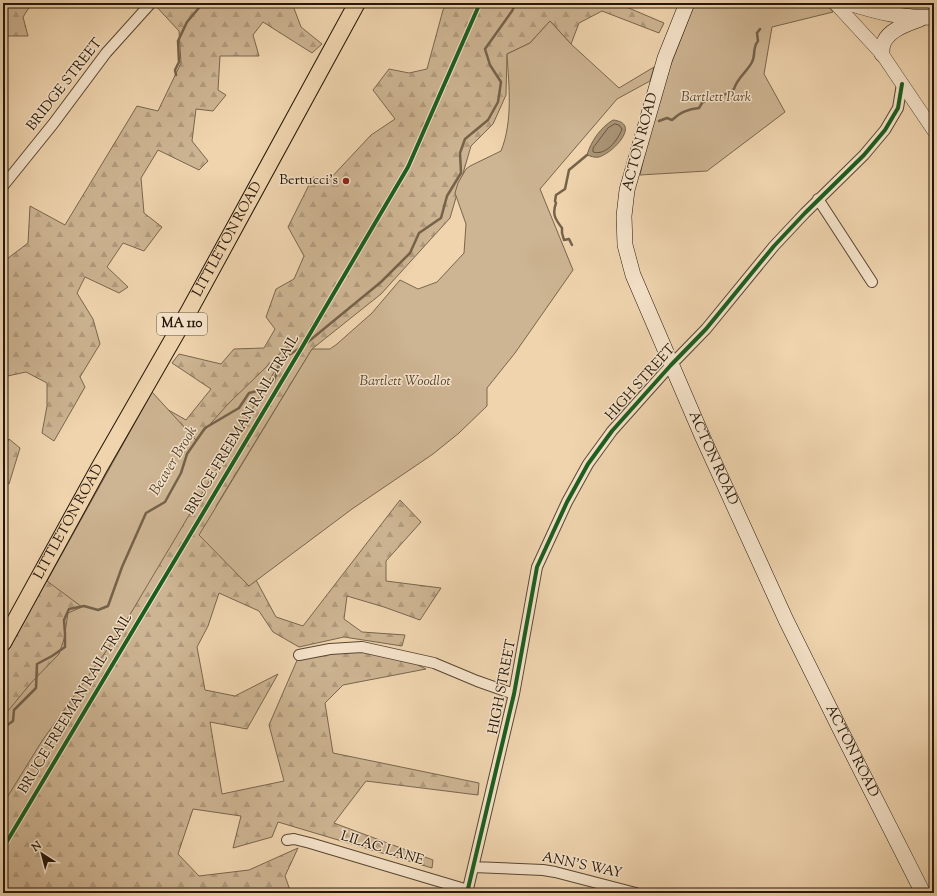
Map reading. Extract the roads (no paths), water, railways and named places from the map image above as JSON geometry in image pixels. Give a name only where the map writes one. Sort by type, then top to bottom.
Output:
[{"type":"main road","name":"LITTLETON ROAD","points":[[3,643],[99,468],[189,311],[357,3]]},
{"type":"main road","name":"ACTON ROAD","points":[[687,3],[665,58],[627,190],[624,216],[625,245],[633,275],[738,516],[786,620],[923,893]]},
{"type":"main road","points":[[849,3],[868,10],[910,18],[928,17]]},
{"type":"main road","points":[[882,54],[883,43],[889,35],[899,28],[928,17]]},
{"type":"street","name":"BRIDGE STREET","points":[[3,186],[53,124],[106,53],[151,3]]},
{"type":"street","points":[[835,3],[882,54],[934,131]]},
{"type":"street","name":"HIGH STREET","points":[[468,891],[514,694],[537,566],[550,536],[588,464],[612,431],[671,365],[706,329],[774,246],[818,199],[864,155],[886,130],[898,108],[902,84]]},
{"type":"street","points":[[818,199],[872,282]]},
{"type":"street","points":[[299,655],[330,649],[362,647],[434,662],[477,681],[514,694]]},
{"type":"street","name":"LILAC LANE","points":[[287,840],[294,839],[310,843],[468,891]]},
{"type":"street","name":"ANN'S WAY","points":[[473,868],[543,870],[636,893]]},
{"type":"water","points":[[613,120],[621,122],[625,126],[625,132],[622,138],[611,150],[599,157],[587,155],[597,135],[604,126]]},
{"type":"waterway","points":[[182,3],[193,6],[201,6]]},
{"type":"waterway","points":[[176,75],[175,70],[179,62],[178,41],[187,22],[203,3]]},
{"type":"waterway","name":"Beaver Brook","points":[[3,728],[13,721],[14,710],[36,688],[37,664],[65,647],[64,620],[69,609],[84,606],[98,610],[108,606],[122,567],[146,513],[165,502],[181,473],[187,454],[205,428],[239,408],[249,393],[265,389],[274,381],[281,360],[303,346],[381,282],[410,253],[419,233],[441,218],[447,196],[461,173],[460,153],[465,139],[488,120],[498,102],[501,82],[490,65],[485,49],[516,3]]},
{"type":"waterway","points":[[659,121],[667,118],[672,120],[684,111],[699,108],[702,103],[711,97],[721,97],[734,89],[737,82],[750,66],[753,59],[755,46],[758,41],[757,33],[760,29]]},
{"type":"waterway","points":[[572,245],[569,239],[564,240],[562,228],[555,216],[555,201],[556,195],[565,189],[569,170],[587,155]]},
{"type":"place","name":"Bertucci's","points":[[346,181]]},
{"type":"park label","name":"Bartlett Park","points":[[716,98]]},
{"type":"park label","name":"Bartlett Woodlot","points":[[405,382]]}]
